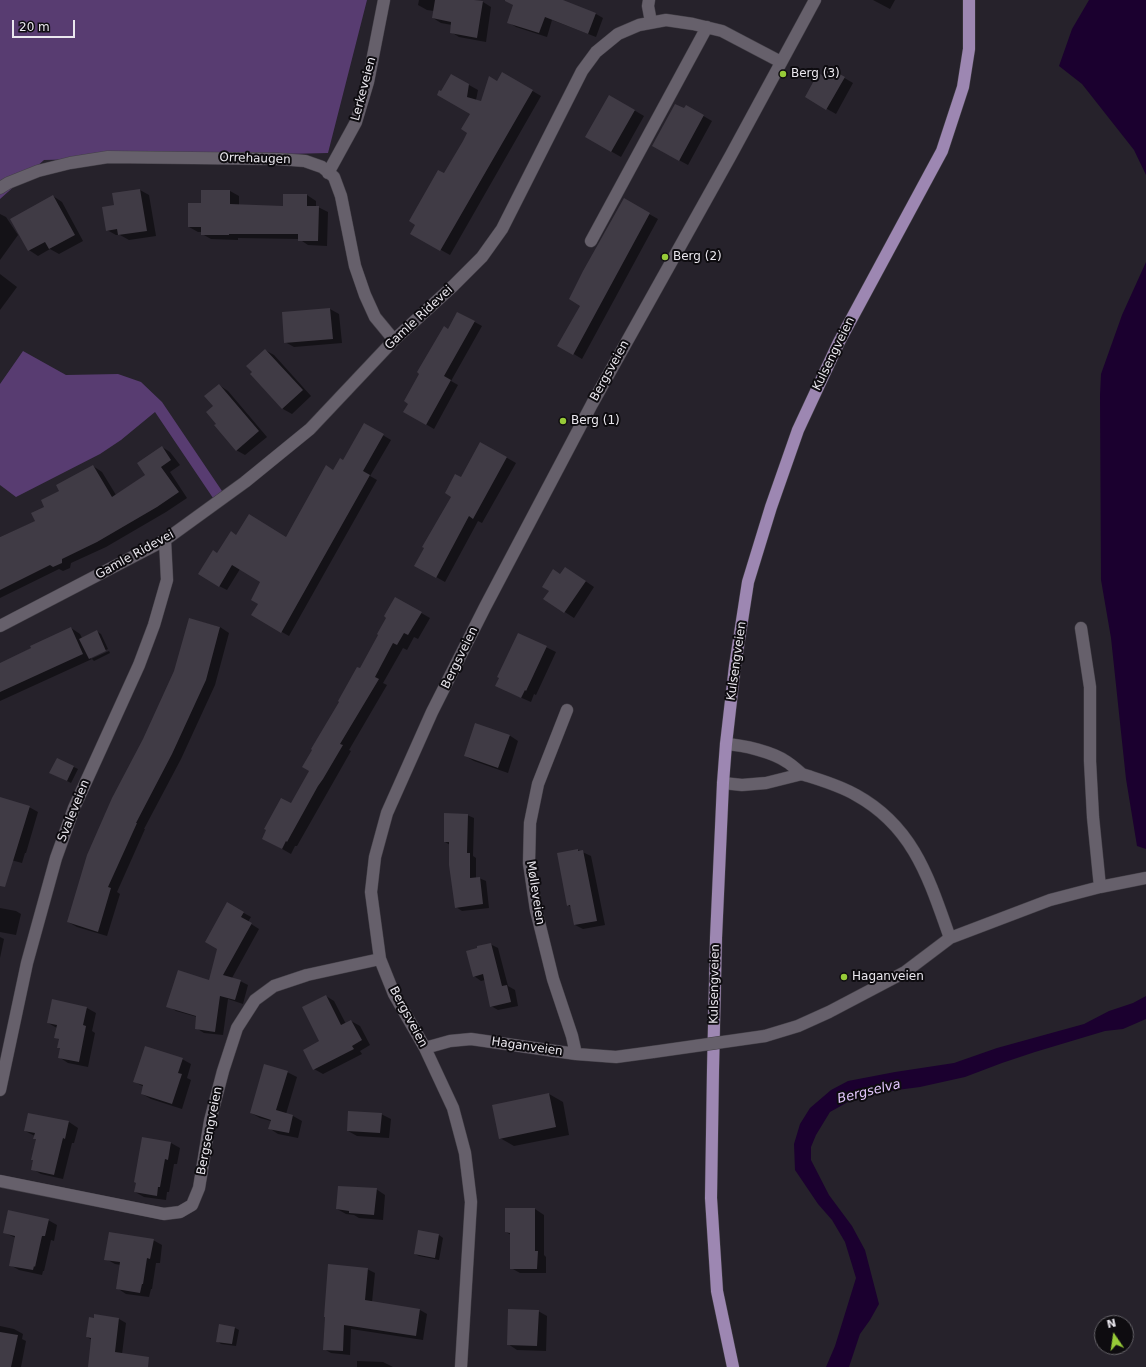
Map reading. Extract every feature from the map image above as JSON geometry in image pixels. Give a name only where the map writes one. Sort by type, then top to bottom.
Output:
[{"type":"main road","name":"Kulsengveien","points":[[733,1367],[717,1291],[711,1198],[716,938],[723,783],[726,744],[748,582],[771,507],[798,430],[839,342],[942,151],[963,87],[969,49],[969,0]]},
{"type":"street","name":"Lerkeveien","points":[[328,173],[356,122],[368,82],[384,0]]},
{"type":"street","points":[[649,0],[648,6],[651,22]]},
{"type":"street","name":"Bergsveien","points":[[462,1367],[471,1202],[465,1154],[453,1108],[425,1048],[394,994],[380,959],[371,892],[375,857],[387,814],[416,748],[432,712],[485,607],[562,461],[815,0]]},
{"type":"street","name":"Gamle Ridevei","points":[[0,626],[165,540],[246,482],[310,429],[394,340],[482,257],[502,229],[582,71],[596,52],[618,34],[639,24],[666,20],[707,27],[722,32],[781,62]]},
{"type":"street","points":[[591,241],[707,27]]},
{"type":"street","name":"Orrehaugen","points":[[0,188],[38,170],[108,157],[278,159],[305,161],[322,167],[334,177],[341,196],[355,266],[365,295],[376,317],[394,340]]},
{"type":"street","name":"Svaleveien","points":[[0,1090],[27,963],[56,858],[74,808],[139,665],[154,625],[166,580],[165,540]]},
{"type":"street","points":[[1081,628],[1090,687],[1090,761],[1093,817],[1100,887]]},
{"type":"street","name":"Mølleveien","points":[[567,710],[538,784],[530,823],[529,863],[536,910],[553,979],[572,1036],[576,1054]]},
{"type":"street","points":[[726,744],[740,745],[756,749],[786,761],[802,774],[832,784],[856,795],[878,809],[893,823],[908,841],[920,861],[931,884],[950,938]]},
{"type":"street","points":[[723,783],[742,785],[766,783],[802,774]]},
{"type":"street","name":"Haganveien","points":[[425,1048],[450,1041],[471,1040],[576,1054],[616,1057],[765,1036],[798,1026],[829,1012],[904,972],[950,938],[1050,900],[1100,887],[1146,878]]},
{"type":"street","name":"Bergsengveien","points":[[0,1181],[164,1214],[180,1212],[192,1205],[199,1188],[210,1121],[223,1070],[237,1028],[255,1000],[274,986],[307,975],[380,959]]},
{"type":"shaded area","points":[[0,0],[367,0],[328,153],[44,160],[0,199]]},
{"type":"shaded area","points":[[23,351],[66,375],[118,374],[141,382],[162,402],[222,491],[213,498],[155,412],[121,440],[100,454],[16,497],[0,485],[0,384]]},
{"type":"water","points":[[1089,0],[1146,0],[1146,175],[1134,150],[1082,84],[1059,66],[1072,29]]},
{"type":"water","points":[[1146,262],[1146,849],[1137,846],[1126,779],[1111,638],[1101,580],[1100,395],[1101,374],[1122,315]]},
{"type":"water","name":"Bergselva","points":[[1146,996],[1146,1019],[1123,1029],[1105,1031],[1035,1052],[965,1077],[920,1087],[855,1098],[830,1112],[816,1135],[811,1147],[811,1160],[829,1195],[852,1226],[865,1250],[879,1304],[860,1334],[849,1367],[826,1367],[835,1346],[856,1278],[845,1242],[832,1220],[818,1204],[795,1170],[794,1144],[800,1124],[810,1108],[831,1090],[848,1081],[954,1063],[997,1048],[1084,1024],[1109,1011],[1133,1003]]},
{"type":"building","points":[[435,0],[483,1],[477,38],[450,33],[451,22],[432,18]]},
{"type":"building","points":[[505,0],[563,0],[596,13],[588,34],[545,17],[539,33],[507,23],[513,5]]},
{"type":"building","points":[[829,68],[845,77],[826,110],[805,97],[818,73],[824,76]]},
{"type":"building","points":[[502,72],[533,90],[440,251],[410,234],[415,225],[409,221],[438,170],[444,173],[463,141],[467,133],[461,129],[470,114],[437,95],[451,74],[469,84],[467,97],[481,101],[489,76],[497,81]]},
{"type":"building","points":[[609,95],[635,110],[611,152],[585,137]]},
{"type":"building","points":[[675,104],[684,108],[686,105],[704,115],[679,161],[652,146]]},
{"type":"building","points":[[140,189],[147,231],[118,235],[117,229],[106,231],[102,207],[114,205],[112,193]]},
{"type":"building","points":[[201,190],[230,190],[230,204],[283,206],[283,194],[307,194],[307,206],[319,206],[318,241],[298,241],[298,234],[201,235],[201,227],[188,227],[188,203],[201,203]]},
{"type":"building","points":[[53,195],[75,235],[49,249],[45,242],[28,251],[10,219]]},
{"type":"building","points":[[624,198],[650,213],[573,355],[557,346],[580,306],[569,299]]},
{"type":"building","points":[[330,308],[333,339],[284,343],[282,312]]},
{"type":"building","points":[[457,312],[475,321],[444,376],[451,380],[426,425],[403,412],[408,404],[404,401],[419,374],[417,372],[444,326],[448,329]]},
{"type":"building","points":[[265,349],[303,390],[282,409],[250,374],[252,372],[246,366]]},
{"type":"building","points":[[219,384],[259,431],[236,451],[214,425],[216,424],[206,412],[213,406],[204,396]]},
{"type":"building","points":[[364,423],[384,434],[363,471],[370,475],[281,633],[251,615],[258,604],[251,600],[260,582],[232,565],[219,587],[198,574],[213,550],[217,553],[231,531],[236,535],[249,514],[286,537],[326,465],[333,470],[340,458],[343,460]]},
{"type":"building","points":[[480,442],[507,457],[473,519],[469,516],[436,578],[414,566],[424,548],[422,547],[451,497],[445,493],[455,474],[461,477]]},
{"type":"building","points":[[162,446],[171,460],[161,467],[179,492],[157,507],[97,542],[62,559],[62,563],[53,567],[50,565],[0,590],[0,537],[35,521],[31,513],[44,507],[41,500],[59,491],[56,485],[93,465],[112,497],[145,475],[137,463]]},
{"type":"building","points":[[565,567],[586,581],[564,613],[543,599],[549,591],[542,587],[553,569],[560,574]]},
{"type":"building","points":[[395,597],[422,612],[408,635],[404,633],[397,645],[393,643],[375,677],[379,679],[340,744],[343,745],[282,849],[262,839],[266,830],[264,829],[281,798],[291,803],[309,771],[302,767],[312,750],[311,749],[339,702],[338,701],[357,667],[360,668],[378,635],[377,634],[386,618],[384,616]]},
{"type":"building","points":[[189,618],[220,627],[206,680],[172,754],[136,823],[108,887],[111,888],[98,932],[67,922],[87,855],[112,798],[143,739],[174,671]]},
{"type":"building","points":[[71,627],[83,654],[0,692],[0,663],[31,648],[30,646]]},
{"type":"building","points":[[97,630],[106,651],[89,659],[79,639]]},
{"type":"building","points":[[518,633],[547,646],[526,691],[525,690],[521,698],[495,686],[499,678],[497,677]]},
{"type":"building","points":[[475,723],[510,735],[498,768],[464,756]]},
{"type":"building","points":[[57,758],[74,766],[67,781],[49,773]]},
{"type":"building","points":[[0,797],[30,806],[5,887],[0,886]]},
{"type":"building","points":[[444,813],[468,814],[467,853],[470,853],[470,878],[480,877],[483,904],[455,908],[449,865],[449,842],[444,842]]},
{"type":"building","points":[[578,849],[578,851],[583,850],[597,921],[574,925],[570,905],[567,906],[557,853]]},
{"type":"building","points":[[227,902],[244,912],[241,917],[252,923],[223,975],[241,980],[235,1000],[220,996],[215,1032],[195,1029],[196,1016],[166,1007],[178,970],[209,980],[217,949],[205,942]]},
{"type":"building","points":[[491,943],[502,986],[507,985],[511,1002],[490,1007],[483,974],[473,977],[466,951],[477,948],[477,946]]},
{"type":"building","points":[[326,995],[341,1025],[351,1020],[362,1040],[352,1046],[354,1049],[313,1070],[303,1050],[319,1041],[302,1007]]},
{"type":"building","points":[[52,999],[87,1007],[83,1025],[86,1026],[79,1062],[58,1058],[60,1048],[57,1048],[59,1039],[54,1038],[57,1025],[47,1023]]},
{"type":"building","points":[[145,1046],[183,1058],[178,1073],[182,1074],[172,1104],[141,1094],[143,1085],[133,1082]]},
{"type":"building","points":[[264,1064],[288,1071],[276,1110],[293,1115],[289,1133],[268,1129],[271,1120],[250,1113]]},
{"type":"building","points":[[549,1093],[556,1127],[499,1139],[492,1105]]},
{"type":"building","points":[[348,1111],[382,1113],[380,1133],[347,1131]]},
{"type":"building","points":[[28,1113],[69,1121],[65,1139],[63,1138],[54,1175],[31,1170],[33,1160],[31,1160],[36,1139],[33,1139],[35,1133],[24,1131]]},
{"type":"building","points":[[142,1137],[171,1142],[168,1160],[165,1159],[157,1196],[134,1192],[136,1183],[134,1182]]},
{"type":"building","points":[[338,1186],[377,1188],[374,1215],[349,1213],[349,1211],[336,1209]]},
{"type":"building","points":[[505,1208],[535,1208],[535,1251],[538,1251],[537,1269],[510,1269],[510,1233],[505,1232]]},
{"type":"building","points":[[8,1210],[49,1219],[45,1236],[42,1236],[33,1270],[9,1266],[15,1236],[3,1233]]},
{"type":"building","points":[[418,1230],[439,1234],[435,1258],[414,1254]]},
{"type":"building","points":[[109,1232],[154,1239],[150,1259],[147,1258],[140,1293],[116,1289],[120,1262],[104,1260]]},
{"type":"building","points":[[328,1264],[368,1268],[365,1300],[420,1309],[416,1336],[344,1325],[343,1351],[323,1350]]},
{"type":"building","points":[[508,1309],[539,1310],[537,1346],[507,1345]]},
{"type":"building","points":[[94,1314],[119,1318],[115,1352],[149,1357],[148,1367],[88,1367],[91,1338],[86,1337],[89,1317],[94,1318]]},
{"type":"building","points":[[219,1324],[235,1327],[232,1344],[216,1342]]},
{"type":"building","points":[[0,1332],[18,1335],[11,1367],[0,1367]]},
{"type":"place","name":"Berg (3)","points":[[783,74]]},
{"type":"place","name":"Berg (2)","points":[[665,257]]},
{"type":"place","name":"Berg (1)","points":[[563,421]]},
{"type":"place","name":"Haganveien","points":[[844,977]]}]
